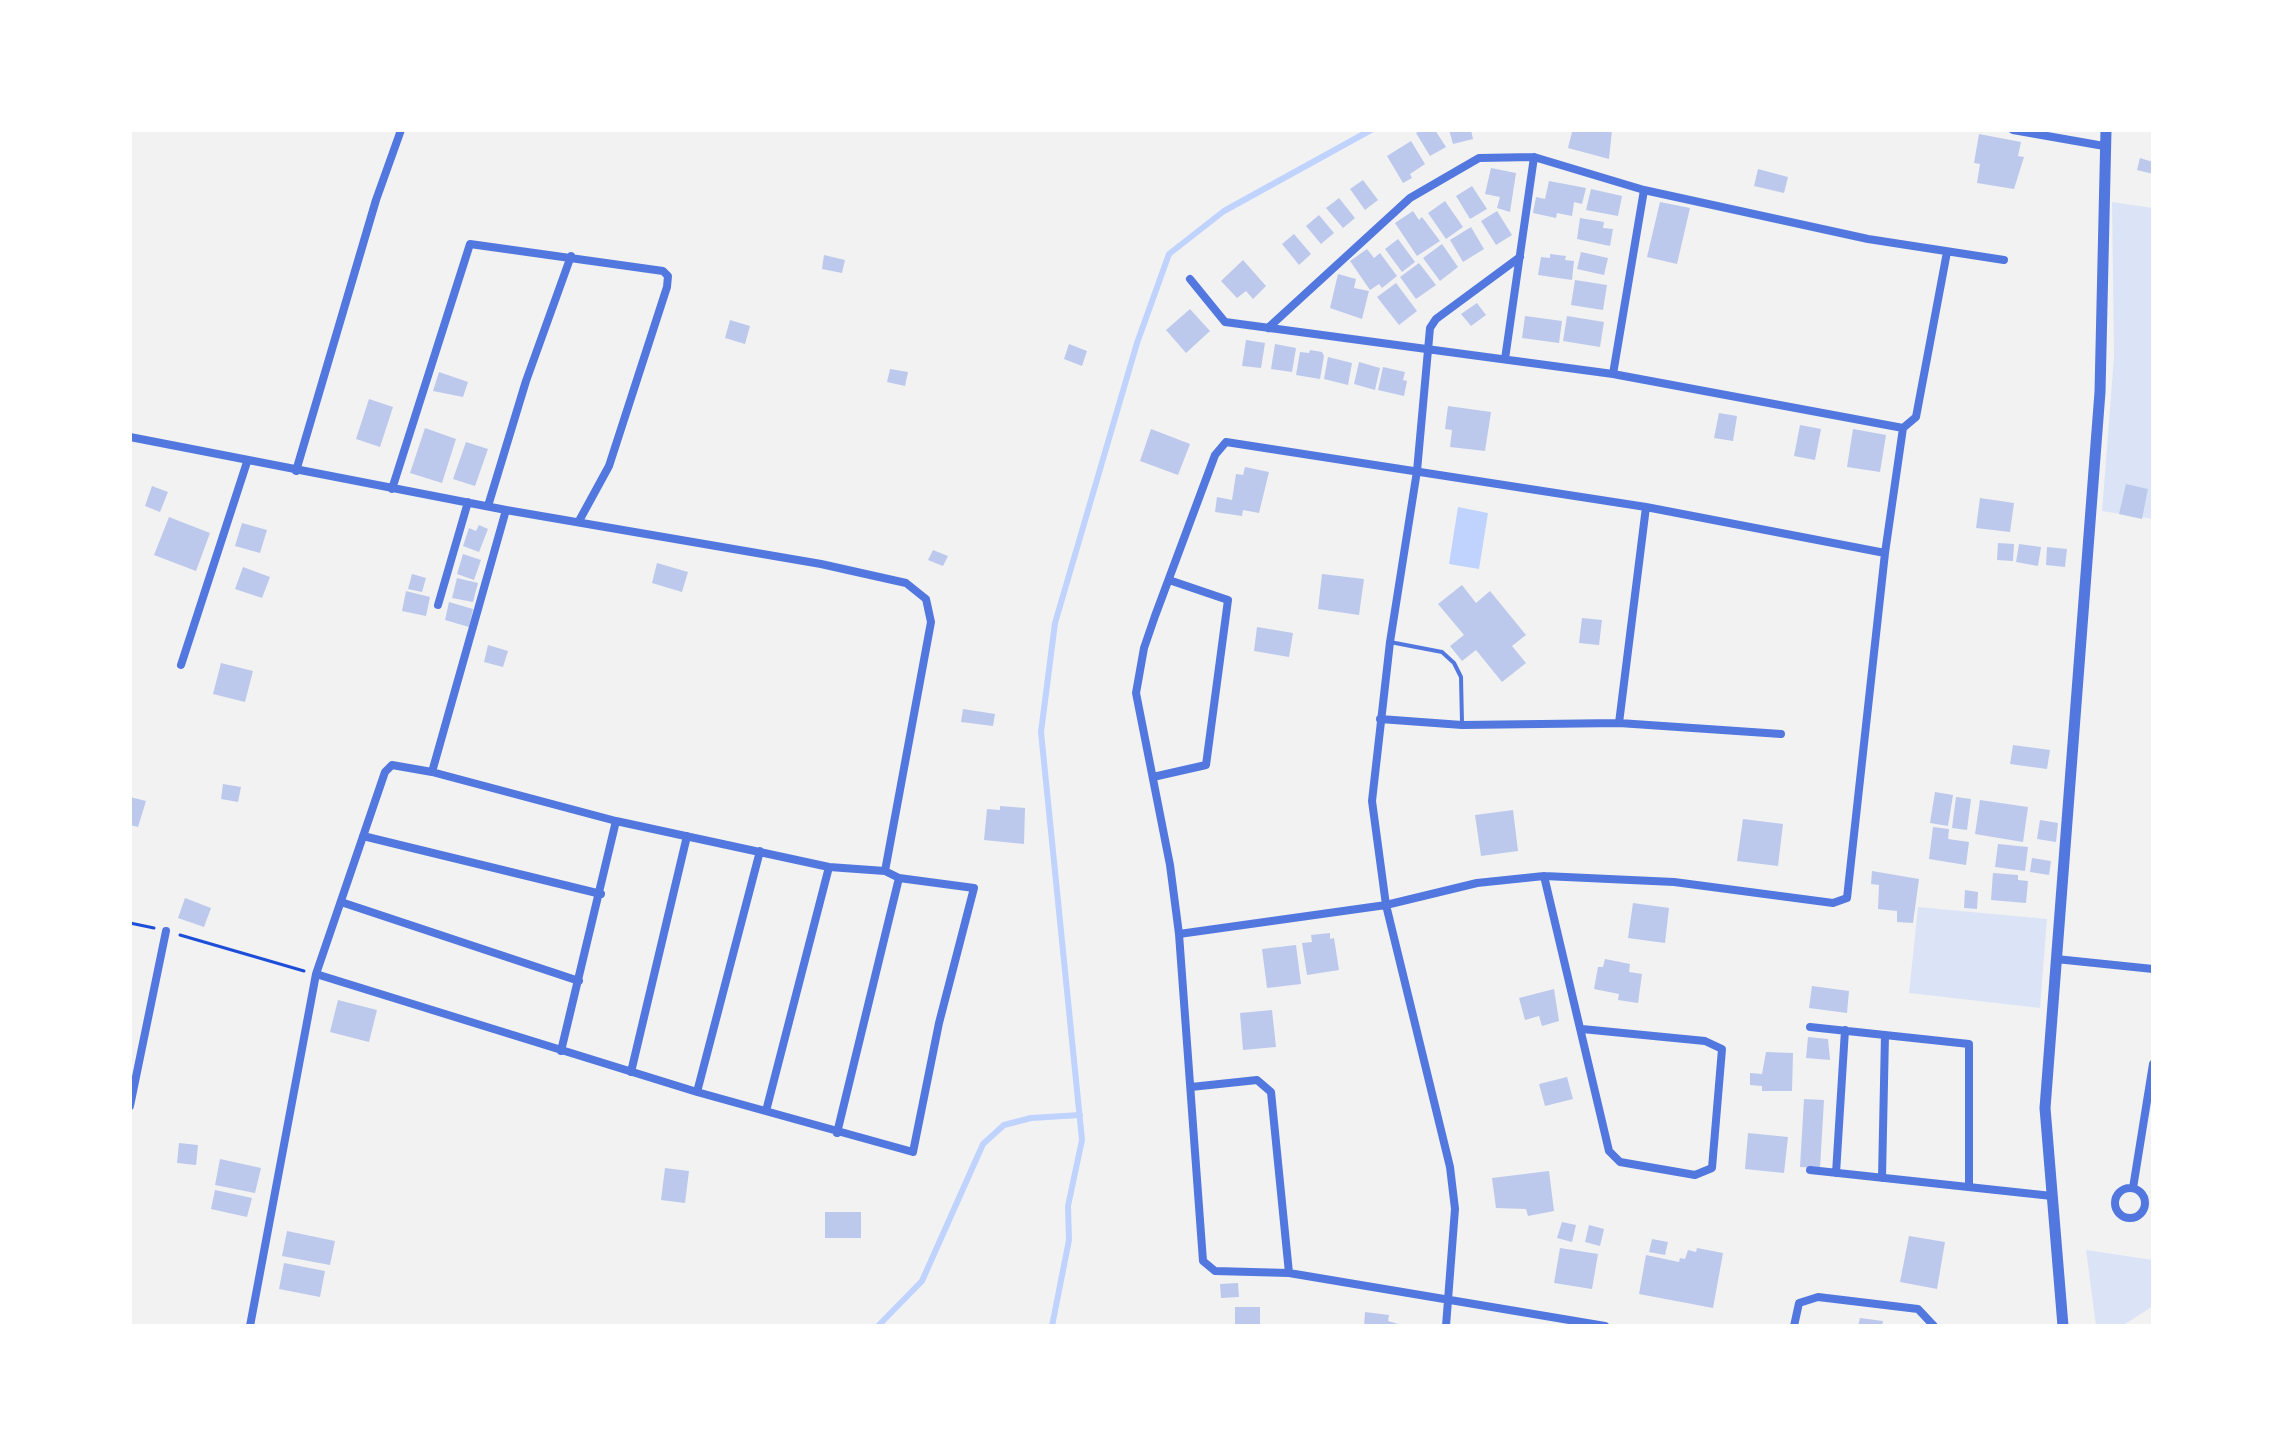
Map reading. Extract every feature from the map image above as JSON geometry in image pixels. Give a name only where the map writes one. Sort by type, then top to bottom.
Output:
[{"type":"street","points":[[296,471],[376,200],[401,130]]},
{"type":"street","points":[[2013,130],[2104,146]]},
{"type":"street","points":[[2063,1326],[2045,1108],[2100,392],[2106,130]]},
{"type":"street","points":[[1505,359],[1534,157]]},
{"type":"street","points":[[1268,328],[1410,198],[1479,158],[1534,157],[1644,190],[1868,239],[2004,260]]},
{"type":"street","points":[[1613,374],[1644,190]]},
{"type":"street","points":[[392,489],[470,244],[663,271],[668,276],[609,466],[579,521]]},
{"type":"street","points":[[1179,934],[1386,905],[1477,883],[1544,876],[1674,882],[1833,903],[1847,898],[1885,553],[1903,428],[1916,417],[1947,252]]},
{"type":"street","points":[[488,506],[526,381],[571,256]]},
{"type":"street","points":[[1446,1326],[1455,1209],[1450,1167],[1386,905],[1372,801],[1390,642],[1417,471],[1430,328],[1436,319],[1520,257]]},
{"type":"street","points":[[1190,279],[1225,322],[1613,374],[1903,428]]},
{"type":"street","points":[[130,437],[247,462],[884,576],[906,583],[926,599],[931,622],[885,871]]},
{"type":"street","points":[[1605,1326],[1289,1273],[1215,1271],[1203,1261],[1179,934],[1136,693],[1144,648],[1215,455],[1226,442],[1646,507],[1885,553]]},
{"type":"street","points":[[181,665],[247,462]]},
{"type":"street","points":[[438,605],[468,502]]},
{"type":"street","points":[[1619,723],[1646,507]]},
{"type":"street","points":[[432,772],[506,510]]},
{"type":"street","points":[[1153,777],[1206,765],[1228,600],[1169,580]]},
{"type":"street","points":[[1380,719],[1462,725],[1619,723],[1781,734]]},
{"type":"street","points":[[250,1326],[316,974],[385,772],[392,765],[432,772],[616,821],[829,867],[885,871],[899,878],[974,888],[933,1049],[913,1152],[697,1092],[316,974]]},
{"type":"street","points":[[561,1051],[616,821]]},
{"type":"street","points":[[363,836],[601,894]]},
{"type":"street","points":[[631,1072],[687,836]]},
{"type":"street","points":[[697,1092],[760,851]]},
{"type":"street","points":[[766,1111],[829,867]]},
{"type":"street","points":[[1544,876],[1609,1151],[1620,1162],[1695,1175],[1712,1168],[1722,1049],[1705,1041],[1582,1029]]},
{"type":"street","points":[[837,1133],[899,878]]},
{"type":"street","points":[[341,902],[579,981]]},
{"type":"street","points":[[130,1106],[166,931]]},
{"type":"street","points":[[2056,959],[2153,969]]},
{"type":"street","points":[[1810,1027],[1969,1044],[1969,1187]]},
{"type":"street","points":[[1836,1173],[1845,1030]]},
{"type":"street","points":[[1882,1178],[1885,1035]]},
{"type":"street","points":[[2133,1188],[2153,1064]]},
{"type":"street","points":[[1191,1087],[1257,1080],[1271,1092],[1289,1273]]},
{"type":"street","points":[[1810,1170],[2052,1196]]},
{"type":"street","points":[[1794,1326],[1799,1303],[1818,1297],[1918,1309],[1934,1326]]},
{"type":"lane","points":[[1390,642],[1442,652],[1454,663],[1461,677],[1462,725]]},
{"type":"path","points":[[130,923],[316,974]]},
{"type":"shaded area","points":[[2112,202],[2153,208],[2153,519],[2102,511],[2114,357]]},
{"type":"shaded area","points":[[1918,907],[2047,919],[2040,1008],[1909,993]]},
{"type":"shaded area","points":[[2086,1250],[2153,1260],[2153,1306],[2122,1326],[2096,1326]]},
{"type":"water","points":[[1458,507],[1488,513],[1479,569],[1449,564]]},
{"type":"building","points":[[1435,130],[1446,147],[1430,156],[1416,133]]},
{"type":"building","points":[[1449,130],[1471,130],[1473,139],[1453,144]]},
{"type":"building","points":[[1612,130],[1609,159],[1568,148],[1572,132]]},
{"type":"building","points":[[1979,134],[2021,142],[2018,156],[2024,157],[2014,189],[1977,183],[1980,164],[1974,163]]},
{"type":"building","points":[[1411,141],[1425,164],[1403,183],[1387,156]]},
{"type":"building","points":[[2140,158],[2153,162],[2153,174],[2137,170]]},
{"type":"building","points":[[1491,168],[1516,173],[1510,212],[1497,208],[1500,197],[1485,194]]},
{"type":"building","points":[[1758,169],[1788,177],[1784,193],[1754,186]]},
{"type":"building","points":[[1363,180],[1378,200],[1365,210],[1350,189]]},
{"type":"building","points":[[1549,181],[1586,188],[1582,204],[1574,202],[1572,216],[1557,213],[1556,218],[1533,213],[1536,197],[1545,199]]},
{"type":"building","points":[[1472,186],[1487,209],[1470,219],[1456,196]]},
{"type":"building","points":[[1591,189],[1622,196],[1618,216],[1586,210]]},
{"type":"building","points":[[1339,198],[1355,218],[1343,228],[1326,208]]},
{"type":"building","points":[[1445,201],[1463,227],[1446,239],[1428,213]]},
{"type":"building","points":[[1660,202],[1690,208],[1677,264],[1647,257]]},
{"type":"building","points":[[1413,211],[1419,220],[1422,217],[1440,241],[1417,256],[1395,223]]},
{"type":"building","points":[[1497,211],[1512,235],[1496,245],[1481,221]]},
{"type":"building","points":[[1319,215],[1334,233],[1321,244],[1306,226]]},
{"type":"building","points":[[1580,218],[1604,222],[1603,228],[1613,229],[1610,246],[1577,239]]},
{"type":"building","points":[[1471,227],[1484,249],[1463,262],[1450,240]]},
{"type":"building","points":[[1294,234],[1311,254],[1299,265],[1282,244]]},
{"type":"building","points":[[1398,239],[1415,262],[1402,272],[1385,249]]},
{"type":"building","points":[[1442,244],[1458,267],[1440,281],[1423,258]]},
{"type":"building","points":[[1367,249],[1374,258],[1380,253],[1397,276],[1382,288],[1379,284],[1370,290],[1350,261]]},
{"type":"building","points":[[1581,252],[1608,258],[1604,275],[1577,269]]},
{"type":"building","points":[[1550,254],[1566,256],[1565,260],[1574,261],[1572,280],[1538,275],[1541,257],[1550,258]]},
{"type":"building","points":[[824,255],[845,260],[842,273],[822,269]]},
{"type":"building","points":[[1243,260],[1266,286],[1253,299],[1246,291],[1237,298],[1221,281]]},
{"type":"building","points":[[1419,263],[1436,285],[1416,299],[1400,277]]},
{"type":"building","points":[[1338,274],[1356,279],[1354,288],[1369,291],[1362,319],[1330,308]]},
{"type":"building","points":[[1575,280],[1607,285],[1603,310],[1571,305]]},
{"type":"building","points":[[1396,283],[1417,311],[1399,325],[1377,297]]},
{"type":"building","points":[[1477,303],[1486,315],[1471,326],[1461,314]]},
{"type":"building","points":[[1190,309],[1210,331],[1186,353],[1166,330]]},
{"type":"building","points":[[1525,316],[1562,321],[1559,343],[1522,338]]},
{"type":"building","points":[[1567,316],[1604,322],[1600,347],[1563,341]]},
{"type":"building","points":[[730,320],[750,326],[745,344],[725,338]]},
{"type":"building","points":[[1246,340],[1265,343],[1261,368],[1242,366]]},
{"type":"building","points":[[1069,344],[1087,351],[1082,366],[1064,359]]},
{"type":"building","points":[[1275,344],[1296,348],[1292,372],[1271,369]]},
{"type":"building","points":[[1310,350],[1322,352],[1324,356],[1320,379],[1296,375],[1300,352],[1309,353]]},
{"type":"building","points":[[1328,357],[1352,363],[1348,385],[1324,379]]},
{"type":"building","points":[[1359,362],[1380,368],[1375,390],[1354,384]]},
{"type":"building","points":[[1383,367],[1405,372],[1404,396],[1378,390]]},
{"type":"building","points":[[890,369],[908,372],[905,386],[887,382]]},
{"type":"building","points":[[439,372],[468,382],[463,397],[433,391]]},
{"type":"building","points":[[369,399],[393,407],[380,447],[356,439]]},
{"type":"building","points":[[1448,406],[1491,412],[1485,451],[1450,447],[1452,430],[1445,429]]},
{"type":"building","points":[[1719,413],[1737,416],[1733,441],[1714,438]]},
{"type":"building","points":[[1800,425],[1821,429],[1815,460],[1794,456]]},
{"type":"building","points":[[425,428],[456,439],[442,483],[410,473]]},
{"type":"building","points":[[1151,429],[1190,444],[1178,475],[1140,461]]},
{"type":"building","points":[[1853,429],[1886,435],[1880,472],[1847,467]]},
{"type":"building","points":[[466,442],[488,449],[475,486],[453,479]]},
{"type":"building","points":[[1245,467],[1269,472],[1259,513],[1243,510],[1242,516],[1215,512],[1217,497],[1232,500],[1236,474],[1243,475]]},
{"type":"building","points":[[2126,484],[2148,489],[2142,519],[2119,514]]},
{"type":"building","points":[[152,486],[168,492],[160,512],[145,506]]},
{"type":"building","points":[[1980,498],[2014,503],[2010,532],[1976,528]]},
{"type":"building","points":[[169,517],[210,533],[196,571],[154,555]]},
{"type":"building","points":[[242,523],[267,530],[260,553],[235,546]]},
{"type":"building","points":[[479,525],[488,529],[479,552],[463,546],[469,528],[476,531]]},
{"type":"building","points":[[1998,543],[2014,544],[2013,561],[1997,560]]},
{"type":"building","points":[[2019,544],[2041,547],[2038,566],[2016,562]]},
{"type":"building","points":[[2047,547],[2067,549],[2065,567],[2046,565]]},
{"type":"building","points":[[933,550],[948,556],[943,566],[928,560]]},
{"type":"building","points":[[463,554],[481,560],[474,580],[457,574]]},
{"type":"building","points":[[657,563],[688,572],[682,592],[652,583]]},
{"type":"building","points":[[243,567],[270,577],[262,598],[235,589]]},
{"type":"building","points":[[412,574],[426,578],[422,592],[408,589]]},
{"type":"building","points":[[1322,574],[1364,579],[1359,615],[1318,609]]},
{"type":"building","points":[[457,578],[478,583],[473,602],[452,598]]},
{"type":"building","points":[[1462,585],[1476,603],[1490,591],[1526,635],[1512,646],[1526,663],[1502,682],[1476,650],[1462,661],[1450,646],[1464,635],[1438,604]]},
{"type":"building","points":[[406,591],[430,597],[426,616],[402,611]]},
{"type":"building","points":[[449,602],[473,609],[469,627],[445,620]]},
{"type":"building","points":[[1582,618],[1602,620],[1599,645],[1579,643]]},
{"type":"building","points":[[1257,627],[1293,633],[1289,657],[1254,651]]},
{"type":"building","points":[[488,645],[508,651],[503,667],[484,662]]},
{"type":"building","points":[[221,663],[253,671],[245,702],[213,694]]},
{"type":"building","points":[[963,709],[995,714],[993,726],[961,722]]},
{"type":"building","points":[[2013,745],[2050,750],[2047,769],[2010,764]]},
{"type":"building","points":[[223,784],[241,787],[238,802],[221,799]]},
{"type":"building","points":[[1935,792],[1953,795],[1948,826],[1930,823]]},
{"type":"building","points":[[130,797],[146,801],[138,827],[130,825]]},
{"type":"building","points":[[1956,797],[1971,799],[1967,830],[1952,828]]},
{"type":"building","points":[[1980,800],[2028,807],[2023,842],[1975,834]]},
{"type":"building","points":[[1000,806],[1025,808],[1024,844],[984,840],[987,809],[1000,810]]},
{"type":"building","points":[[1513,810],[1518,851],[1481,856],[1475,815]]},
{"type":"building","points":[[1743,819],[1783,824],[1778,866],[1737,861]]},
{"type":"building","points":[[2040,820],[2058,823],[2056,842],[2037,839]]},
{"type":"building","points":[[1933,827],[1949,829],[1948,839],[1969,842],[1966,865],[1929,859]]},
{"type":"building","points":[[1998,844],[2028,847],[2025,871],[1995,867]]},
{"type":"building","points":[[2032,858],[2051,861],[2049,875],[2030,872]]},
{"type":"building","points":[[1872,871],[1919,879],[1913,923],[1897,922],[1897,911],[1878,909],[1879,885],[1871,884]]},
{"type":"building","points":[[1993,873],[2018,875],[2018,880],[2028,881],[2026,903],[1991,900]]},
{"type":"building","points":[[1965,890],[1978,892],[1977,909],[1964,908]]},
{"type":"building","points":[[185,898],[211,908],[204,927],[178,918]]},
{"type":"building","points":[[1633,903],[1669,908],[1665,943],[1628,938]]},
{"type":"building","points":[[1330,933],[1330,939],[1334,938],[1339,970],[1307,975],[1302,943],[1312,942],[1311,935]]},
{"type":"building","points":[[1296,945],[1301,984],[1267,988],[1262,949]]},
{"type":"building","points":[[1605,959],[1630,964],[1629,972],[1642,974],[1638,1003],[1618,1000],[1619,994],[1594,989],[1598,967],[1603,967]]},
{"type":"building","points":[[1812,986],[1849,991],[1847,1013],[1809,1008]]},
{"type":"building","points":[[1554,989],[1559,1021],[1542,1026],[1539,1016],[1525,1020],[1519,998]]},
{"type":"building","points":[[338,1000],[377,1010],[369,1042],[330,1032]]},
{"type":"building","points":[[1272,1010],[1276,1047],[1243,1050],[1240,1013]]},
{"type":"building","points":[[1808,1037],[1828,1039],[1830,1060],[1806,1058]]},
{"type":"building","points":[[1766,1052],[1793,1053],[1792,1091],[1762,1091],[1762,1086],[1750,1085],[1750,1073],[1762,1074]]},
{"type":"building","points":[[1567,1077],[1573,1099],[1545,1106],[1539,1084]]},
{"type":"building","points":[[1804,1099],[1824,1100],[1820,1168],[1800,1167]]},
{"type":"building","points":[[1748,1133],[1788,1137],[1784,1173],[1745,1169]]},
{"type":"building","points":[[179,1143],[198,1145],[196,1165],[177,1163]]},
{"type":"building","points":[[220,1159],[261,1168],[255,1193],[215,1185]]},
{"type":"building","points":[[665,1168],[689,1171],[685,1203],[661,1200]]},
{"type":"building","points":[[1549,1171],[1554,1211],[1528,1216],[1526,1209],[1496,1208],[1492,1178]]},
{"type":"building","points":[[215,1190],[252,1198],[247,1217],[211,1209]]},
{"type":"building","points":[[825,1212],[861,1212],[861,1238],[825,1238]]},
{"type":"building","points":[[1562,1222],[1576,1225],[1572,1242],[1557,1238]]},
{"type":"building","points":[[1589,1225],[1604,1229],[1600,1246],[1585,1242]]},
{"type":"building","points":[[287,1231],[335,1241],[330,1265],[282,1256]]},
{"type":"building","points":[[1909,1236],[1945,1242],[1937,1289],[1900,1282]]},
{"type":"building","points":[[1652,1239],[1668,1242],[1665,1255],[1649,1252]]},
{"type":"building","points":[[1560,1248],[1598,1254],[1592,1289],[1554,1283]]},
{"type":"building","points":[[1697,1248],[1723,1253],[1713,1308],[1639,1294],[1646,1255],[1679,1262],[1680,1258],[1685,1259],[1688,1250],[1696,1252]]},
{"type":"building","points":[[284,1263],[325,1271],[320,1297],[279,1289]]},
{"type":"building","points":[[1238,1283],[1239,1297],[1221,1298],[1220,1284]]},
{"type":"building","points":[[1235,1307],[1260,1307],[1260,1326],[1235,1326]]},
{"type":"building","points":[[1365,1312],[1389,1315],[1388,1321],[1405,1326],[1364,1326]]},
{"type":"building","points":[[1860,1318],[1883,1321],[1882,1326],[1858,1326]]},
{"type":"waterway","points":[[1052,1326],[1069,1240],[1068,1206],[1082,1140],[1041,732],[1055,623],[1137,343],[1169,254],[1224,211],[1371,130]]},
{"type":"waterway","points":[[878,1326],[922,1281],[983,1144],[1004,1125],[1031,1118],[1080,1115]]}]
